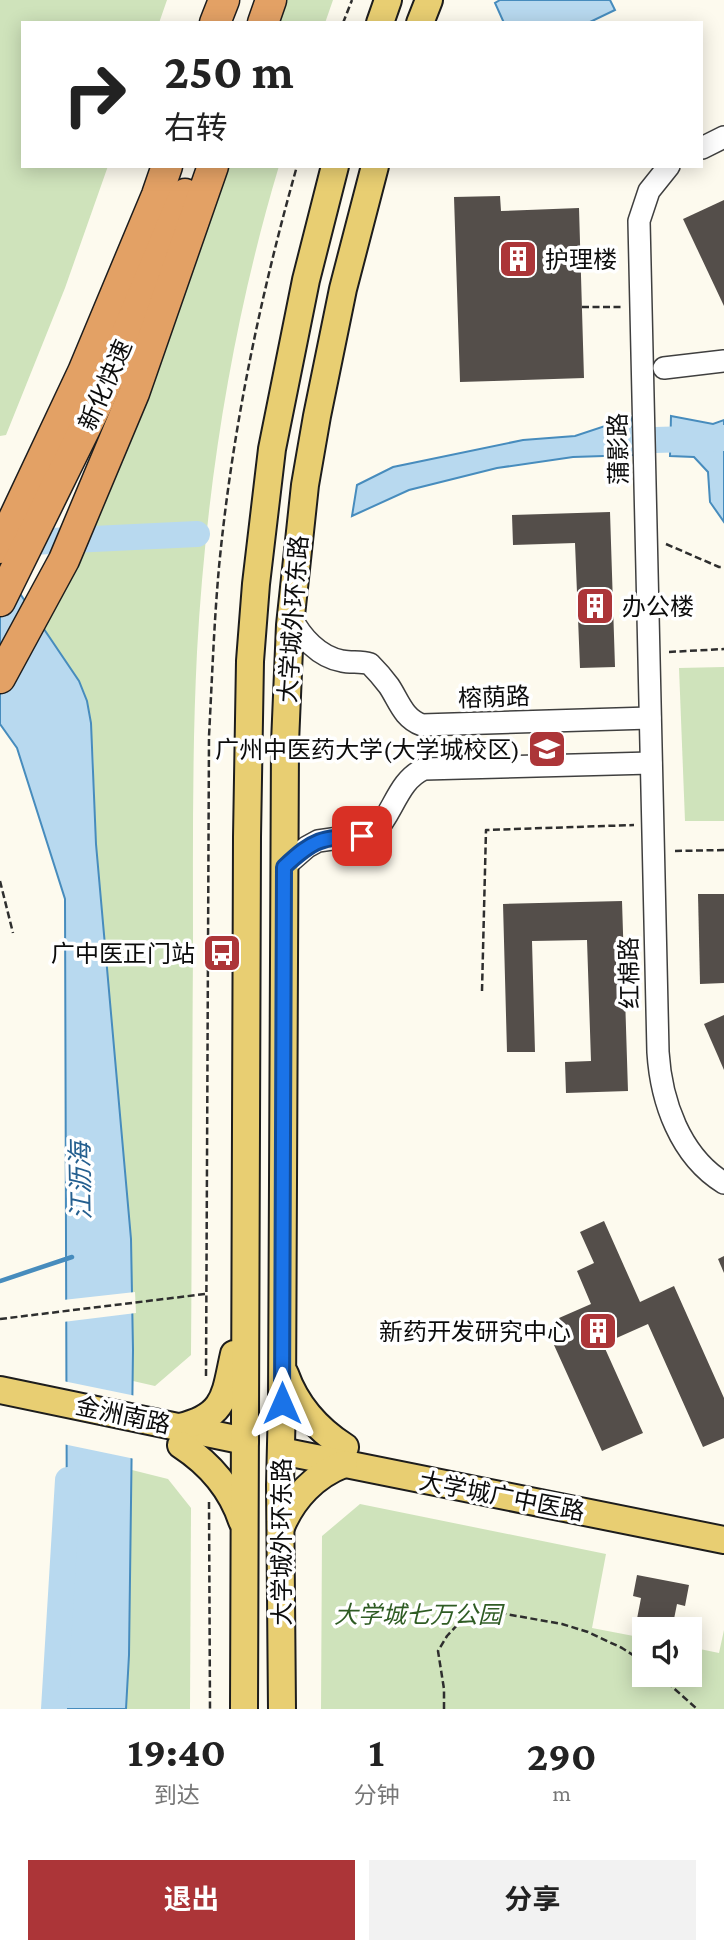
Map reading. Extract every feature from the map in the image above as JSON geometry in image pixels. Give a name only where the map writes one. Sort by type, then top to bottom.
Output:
[{"type":"highway","points":[[216,21],[224,0]]},
{"type":"highway","points":[[264,21],[271,0]]},
{"type":"highway","points":[[0,505],[57,400],[159,168]]},
{"type":"highway","name":"新化快速","points":[[0,548],[83,372],[166,168]]},
{"type":"highway","name":"新化快速","points":[[0,601],[99,400],[182,200],[202,168]]},
{"type":"highway","points":[[0,678],[64,560],[135,393],[213,168]]},
{"type":"main road","points":[[381,21],[388,0]]},
{"type":"main road","points":[[421,21],[429,0]]},
{"type":"main road","name":"大学城外环东路","points":[[244,1709],[250,661],[270,464],[297,318],[334,168]]},
{"type":"main road","name":"大学城外环东路","points":[[282,1709],[280,1529],[284,867],[291,617],[302,512],[317,416],[343,289],[374,168]]},
{"type":"main road","points":[[245,1531],[225,1487],[205,1462],[171,1434],[206,1416],[223,1400],[228,1390],[235,1348],[246,1315]]},
{"type":"main road","points":[[280,1529],[293,1504],[309,1485],[344,1455],[310,1418],[292,1392],[282,1366]]},
{"type":"main road","name":"金洲南路","points":[[0,1390],[245,1450]]},
{"type":"main road","name":"金洲南路","points":[[0,1408],[171,1434]]},
{"type":"main road","name":"大学城广中医路","points":[[281,1442],[724,1540]]},
{"type":"main road","name":"大学城广中医路","points":[[344,1455],[724,1524]]},
{"type":"lane","points":[[703,148],[724,137]]},
{"type":"lane","name":"蒲影路","points":[[651,740],[639,221],[649,191],[667,168]]},
{"type":"lane","points":[[664,368],[724,360]]},
{"type":"lane","name":"榕荫路","points":[[291,617],[306,638],[323,653],[340,661],[370,664],[390,688],[404,712],[422,725],[650,718]]},
{"type":"lane","name":"红棉路","points":[[651,740],[659,1066],[667,1103],[681,1136],[700,1164],[724,1183]]},
{"type":"lane","points":[[284,867],[318,841],[374,834],[409,779],[424,769],[651,763]]},
{"type":"path","points":[[344,21],[352,0]]},
{"type":"path","points":[[206,1376],[209,736],[213,648],[231,475],[255,336],[296,168]]},
{"type":"path","points":[[582,307],[626,307]]},
{"type":"path","points":[[666,544],[724,567]]},
{"type":"path","points":[[669,652],[724,649]]},
{"type":"path","points":[[482,991],[486,830],[635,825]]},
{"type":"path","points":[[675,851],[724,850]]},
{"type":"path","points":[[0,881],[13,933]]},
{"type":"path","points":[[0,1318],[206,1294]]},
{"type":"path","points":[[209,1495],[211,1709]]},
{"type":"path","points":[[444,1709],[438,1651],[461,1620],[475,1614],[500,1613],[562,1624],[588,1632],[632,1654]]},
{"type":"path","points":[[673,1687],[697,1709]]},
{"type":"green space","points":[[0,0],[167,0],[160,21],[21,21],[21,168],[107,168],[65,288],[6,435],[0,436]]},
{"type":"green space","points":[[287,0],[333,0],[326,21],[280,21]]},
{"type":"green space","points":[[229,168],[278,168],[262,225],[235,346],[207,529],[197,652],[194,764],[191,1355],[155,1386],[133,1381],[131,1239],[96,844],[93,748],[84,691],[32,612],[203,239]]},
{"type":"green space","points":[[724,667],[724,821],[685,821],[679,668]]},
{"type":"green space","points":[[132,1470],[168,1479],[191,1508],[190,1709],[126,1709]]},
{"type":"green space","name":"大学城七万公园","points":[[360,1504],[606,1554],[592,1628],[632,1636],[632,1687],[702,1687],[702,1649],[719,1653],[724,1630],[724,1709],[321,1709],[322,1536]]},
{"type":"water","points":[[500,0],[610,0],[615,10],[592,21],[503,21],[495,3]]},
{"type":"water","points":[[671,416],[713,424],[724,420],[724,522],[710,502],[708,472],[694,457],[670,456]]},
{"type":"water","points":[[632,417],[634,455],[573,457],[497,468],[409,490],[352,516],[357,485],[393,467],[523,440],[575,436]]},
{"type":"water","points":[[0,564],[79,681],[87,701],[91,723],[96,844],[131,1239],[133,1350],[126,1709],[51,1709],[67,1579],[65,899],[17,748],[0,724]]},
{"type":"pier","points":[[135,1292],[136,1313],[63,1322],[63,1300]]},
{"type":"pier","points":[[63,1381],[136,1396],[135,1459],[63,1444]]},
{"type":"building","name":"护理楼","points":[[500,196],[501,211],[579,208],[584,378],[460,382],[454,197]]},
{"type":"building","points":[[724,200],[724,306],[683,219]]},
{"type":"building","name":"办公楼","points":[[610,512],[615,667],[580,668],[575,543],[513,545],[512,515]]},
{"type":"building","points":[[698,894],[724,894],[724,983],[700,984]]},
{"type":"building","points":[[622,901],[628,1091],[566,1093],[565,1062],[591,1061],[587,940],[532,941],[535,1052],[507,1052],[503,904]]},
{"type":"building","points":[[724,1015],[724,1070],[704,1024]]},
{"type":"building","name":"新药开发研究中心","points":[[604,1221],[640,1302],[674,1286],[724,1398],[724,1438],[703,1447],[648,1324],[603,1344],[643,1433],[602,1451],[554,1345],[568,1339],[559,1318],[591,1304],[577,1271],[594,1263],[580,1232]]},
{"type":"building","points":[[724,1256],[724,1273],[718,1259]]},
{"type":"building","points":[[637,1575],[689,1585],[685,1606],[677,1604],[674,1617],[637,1617],[641,1598],[633,1596]]},
{"type":"waterway","points":[[621,441],[724,438]]},
{"type":"waterway","points":[[10,543],[197,534]]},
{"type":"waterway","points":[[0,1281],[72,1257]]},
{"type":"waterway","name":"江沥海","points":[[54,1709],[68,1480]]},
{"type":"place","name":"护理楼","points":[[518,259]]},
{"type":"place","name":"办公楼","points":[[595,606]]},
{"type":"place","name":"广州中医药大学(大学城校区)","points":[[547,749]]},
{"type":"place","name":"广中医正门站","points":[[222,953]]},
{"type":"place","name":"新药开发研究中心","points":[[598,1331]]},
{"type":"route","points":[[282,1403],[284,867],[318,841],[362,836]]}]
